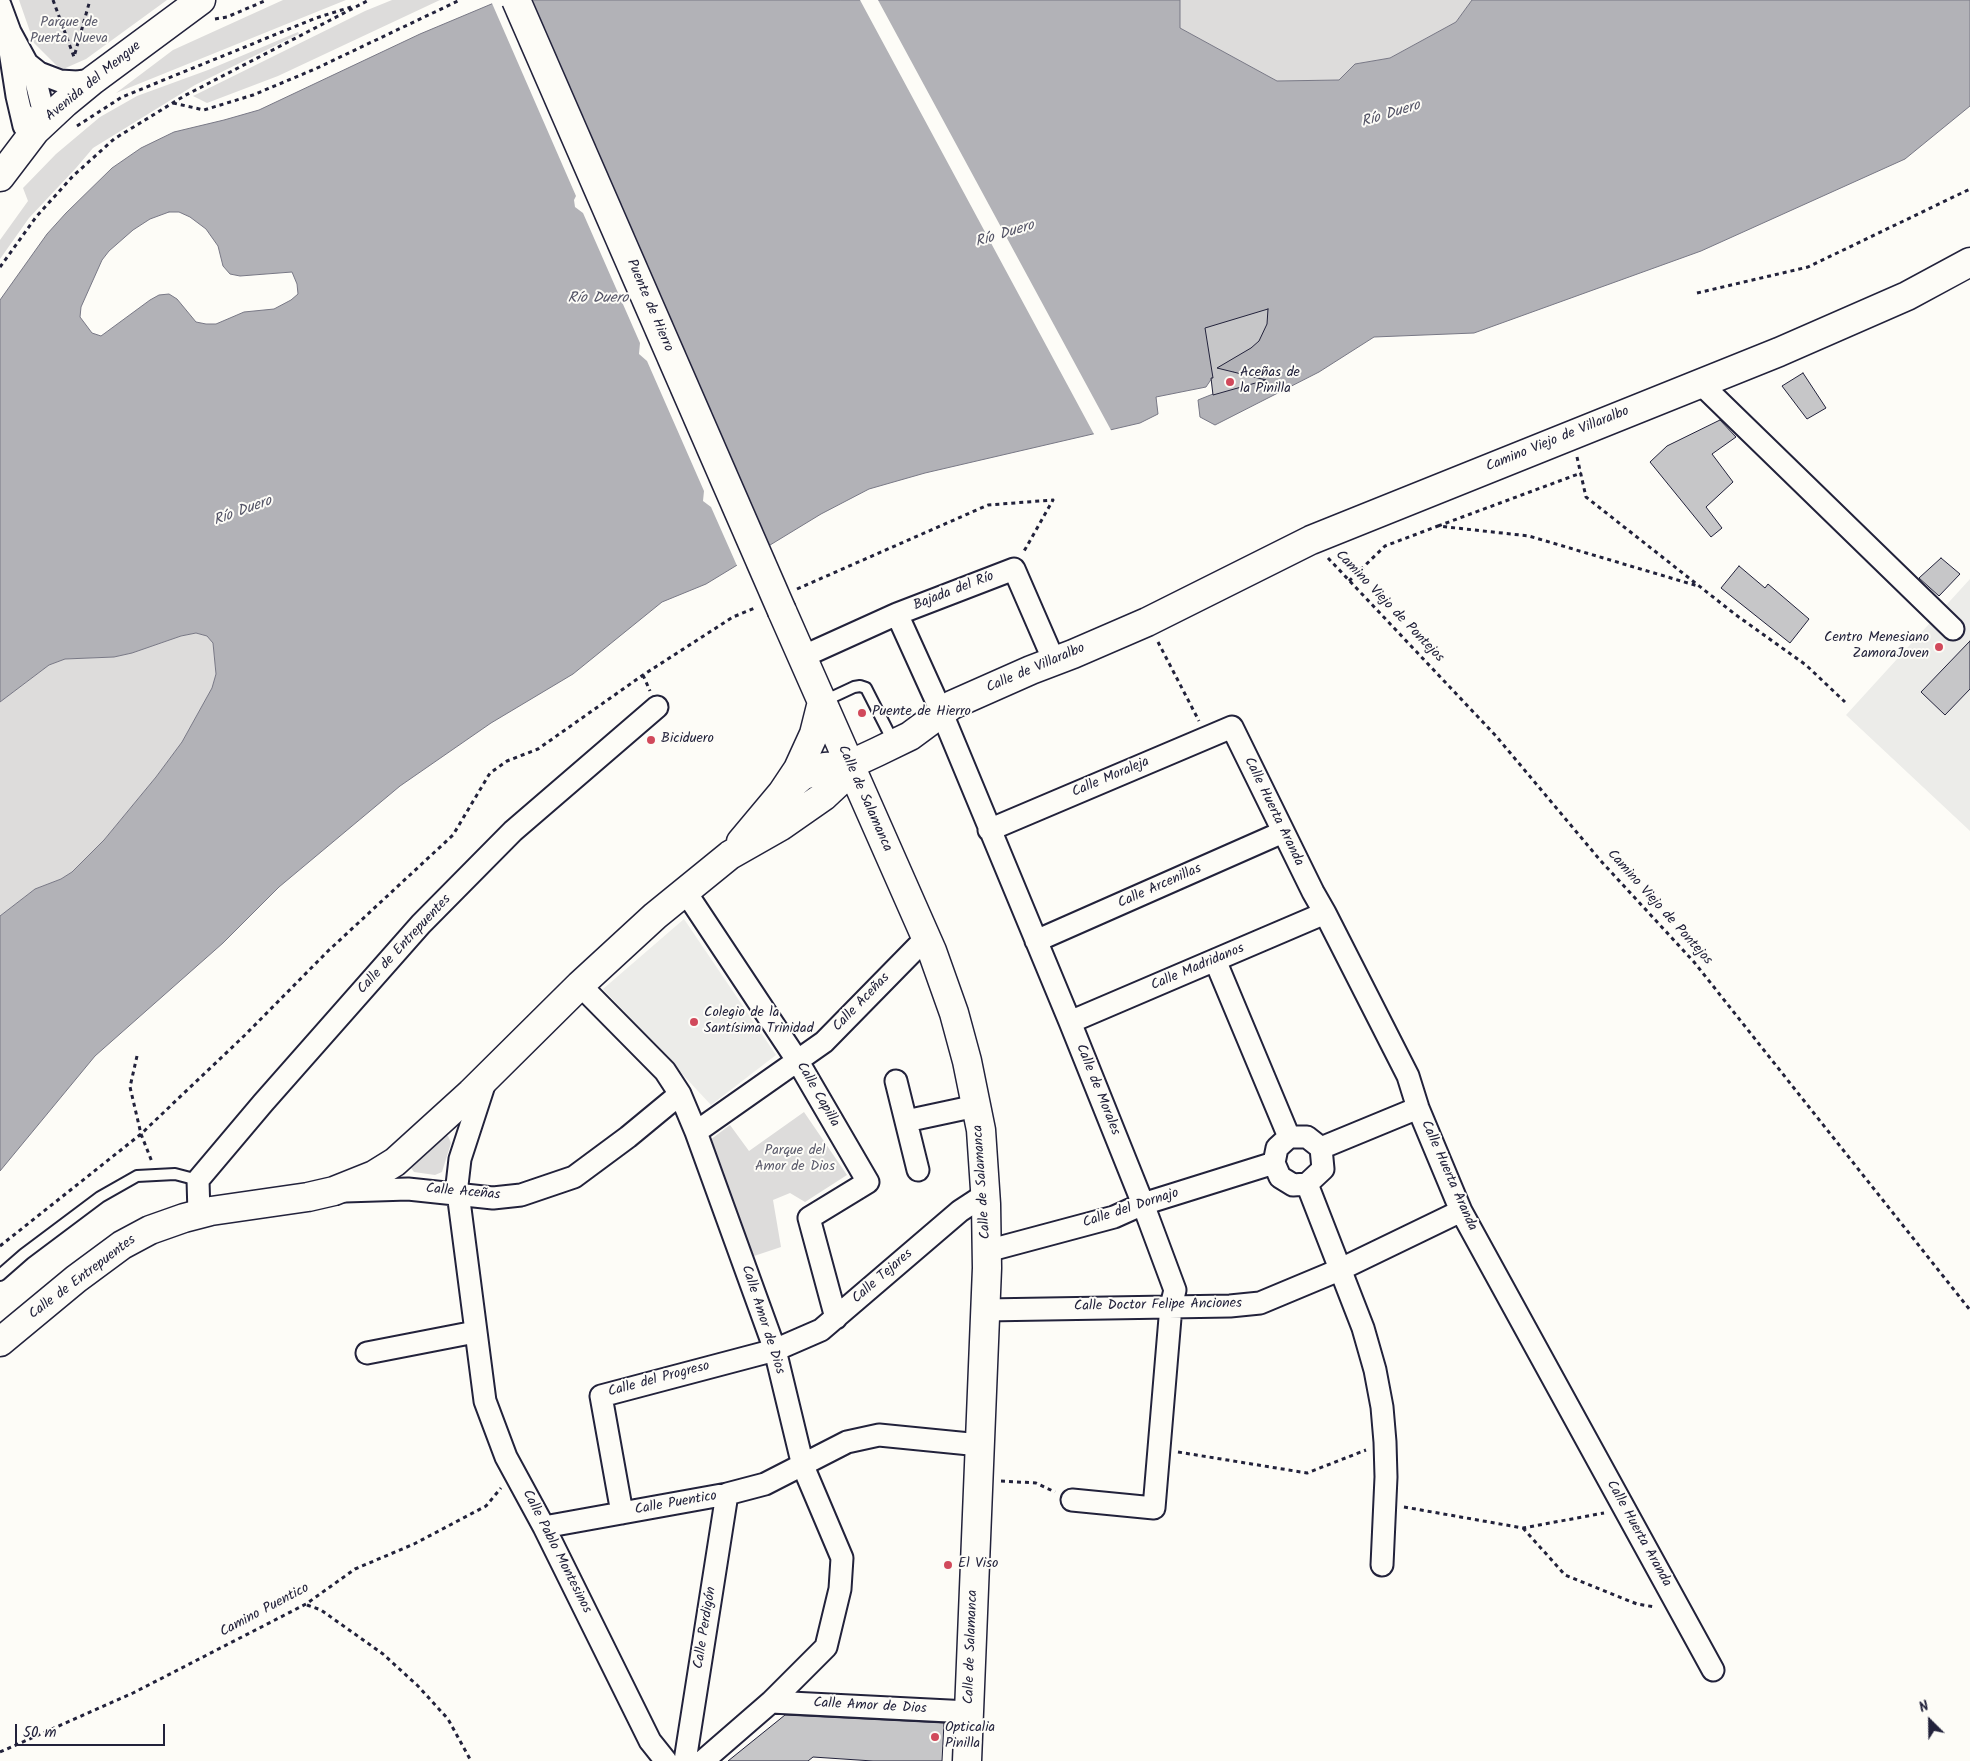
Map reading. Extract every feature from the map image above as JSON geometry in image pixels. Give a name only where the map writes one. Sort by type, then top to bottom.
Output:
[{"type":"street","name":"Puente de Hierro","points":[[516,0],[782,612]]},
{"type":"street","name":"Avenida del Mengue","points":[[0,177],[18,151],[32,118],[205,10]]},
{"type":"street","points":[[2,11],[10,32],[29,65],[41,96],[43,115],[32,118],[17,96],[12,55],[2,11]]},
{"type":"street","points":[[29,65],[39,73],[60,81],[77,82],[93,80]]},
{"type":"street","name":"Camino Viejo de Villaralbo","points":[[1147,622],[1311,540],[1779,352],[1908,296],[1970,262]]},
{"type":"street","points":[[1700,383],[1953,629]]},
{"type":"street","points":[[1014,569],[1054,661]]},
{"type":"street","name":"Bajada del Río","points":[[802,657],[897,614],[1014,569]]},
{"type":"street","name":"Calle de Salamanca","points":[[782,612],[926,938],[954,1013],[981,1130],[986,1194],[987,1251],[967,1761]]},
{"type":"street","name":"Calle de Morales","points":[[897,614],[941,711],[1070,1022],[1144,1204],[1175,1290],[1170,1306],[1154,1508],[1072,1500]]},
{"type":"street","name":"Calle de Villaralbo","points":[[849,765],[910,736],[941,711],[1014,677],[1147,622]]},
{"type":"street","name":"Calle de Entrepuentes","points":[[782,793],[806,751],[816,726],[822,702]]},
{"type":"street","name":"Calle de Entrepuentes","points":[[198,1180],[262,1103],[421,924],[513,831],[657,707]]},
{"type":"street","name":"Calle Moraleja","points":[[989,830],[1232,726]]},
{"type":"street","name":"Calle Huerta Aranda","points":[[1232,726],[1313,892],[1326,913],[1408,1076],[1418,1108],[1461,1211],[1713,1670]]},
{"type":"street","name":"Calle de Entrepuentes","points":[[730,855],[782,793],[802,776],[816,770],[849,765]]},
{"type":"street","name":"Calle de Entrepuentes","points":[[0,1342],[76,1279],[122,1245],[150,1230],[199,1214],[334,1192],[367,1178],[395,1162],[487,1077],[580,985],[685,891],[730,855],[774,830],[824,796],[839,782],[849,765]]},
{"type":"street","name":"Calle Arcenillas","points":[[1036,941],[1283,832]]},
{"type":"street","name":"Calle Capilla","points":[[685,891],[797,1060],[868,1182],[809,1218],[836,1318]]},
{"type":"street","name":"Calle Madridanos","points":[[1070,1022],[1326,913]]},
{"type":"street","name":"Calle Aceñas","points":[[696,1132],[824,1042],[926,938]]},
{"type":"street","points":[[1215,960],[1289,1138]]},
{"type":"street","name":"Calle Amor de Dios","points":[[580,985],[665,1071],[680,1094],[696,1132],[775,1350],[803,1466],[842,1558],[840,1589],[826,1647],[772,1702],[703,1761]]},
{"type":"street","name":"Calle Pablo Montesinos","points":[[487,1077],[460,1159],[457,1194],[485,1402],[506,1457],[544,1527],[650,1741],[666,1761]]},
{"type":"street","points":[[896,1081],[918,1170]]},
{"type":"street","name":"Calle Aceñas","points":[[334,1192],[408,1189],[493,1198],[521,1195],[574,1176],[628,1137],[680,1094]]},
{"type":"street","points":[[906,1121],[976,1106]]},
{"type":"street","points":[[1321,1148],[1418,1108]]},
{"type":"street","points":[[1307,1137],[1321,1148],[1323,1169],[1307,1184],[1293,1184],[1280,1177],[1274,1164],[1277,1148],[1289,1138],[1307,1137]]},
{"type":"street","name":"Calle del Dornajo","points":[[987,1251],[1114,1217],[1144,1204],[1274,1164]]},
{"type":"street","points":[[198,1180],[199,1214]]},
{"type":"street","points":[[1307,1184],[1363,1328],[1375,1370],[1382,1407],[1385,1442],[1385,1504],[1382,1565]]},
{"type":"street","name":"Calle Tejares","points":[[775,1350],[822,1330],[960,1210],[986,1194]]},
{"type":"street","name":"Calle Doctor Felipe Anciones","points":[[985,1310],[1230,1306],[1260,1303],[1339,1270],[1461,1211]]},
{"type":"street","points":[[367,1352],[475,1332]]},
{"type":"street","name":"Calle del Progreso","points":[[622,1513],[601,1396],[775,1350]]},
{"type":"street","name":"Calle Puentico","points":[[544,1527],[727,1494],[765,1484],[847,1442],[880,1435],[980,1445]]},
{"type":"street","name":"Calle Perdigón","points":[[684,1761],[727,1494]]},
{"type":"street","name":"Calle Amor de Dios","points":[[772,1702],[969,1712]]},
{"type":"lane","points":[[822,702],[854,687],[866,688],[894,744]]},
{"type":"lane","points":[[0,1275],[24,1254],[100,1196],[138,1176],[175,1174],[198,1180]]},
{"type":"path","points":[[53,0],[74,57],[90,0]]},
{"type":"path","points":[[205,10],[227,17],[267,0]]},
{"type":"path","points":[[0,267],[36,216],[73,176],[114,139],[172,103],[369,0]]},
{"type":"path","points":[[172,103],[204,110],[253,95],[315,69],[460,0]]},
{"type":"path","points":[[70,131],[122,97],[316,18],[360,4]]},
{"type":"path","points":[[1697,293],[1808,267],[1970,189]]},
{"type":"path","points":[[1570,435],[1586,497],[1700,586],[1806,665],[1846,702]]},
{"type":"path","points":[[1350,581],[1385,546],[1581,473]]},
{"type":"path","points":[[833,573],[988,505],[1053,500],[1014,569]]},
{"type":"path","points":[[1438,526],[1528,536],[1700,586]]},
{"type":"path","name":"Camino Viejo de Pontejos","points":[[1311,540],[1496,736],[1600,860],[1694,962],[1970,1310]]},
{"type":"path","points":[[0,1246],[141,1134],[245,1035],[328,951],[453,835],[490,773],[507,761],[538,749],[643,675],[734,617]]},
{"type":"path","points":[[1147,622],[1207,737]]},
{"type":"path","points":[[137,1056],[130,1087],[141,1134],[157,1175]]},
{"type":"path","points":[[1159,1448],[1307,1473],[1385,1442]]},
{"type":"path","name":"Camino Puentico","points":[[0,1752],[133,1693],[306,1604],[355,1569],[414,1544],[486,1506],[502,1487],[506,1457]]},
{"type":"path","points":[[978,1479],[1036,1483],[1072,1500]]},
{"type":"path","points":[[1385,1504],[1523,1528],[1625,1509]]},
{"type":"path","points":[[1523,1528],[1565,1575],[1637,1604],[1680,1611]]},
{"type":"path","points":[[306,1604],[320,1610],[382,1654],[418,1686],[448,1718],[471,1761]]},
{"type":"shaded area","name":"Centro Menesiano ZamoraJoven","points":[[1970,579],[1970,831],[1846,715]]},
{"type":"shaded area","name":"Colegio de la Santísima Trinidad","points":[[684,919],[776,1055],[711,1105],[603,989]]},
{"type":"green space","name":"Parque de Puerta Nueva","points":[[19,0],[167,0],[86,59],[61,70],[34,43]]},
{"type":"green space","points":[[283,0],[346,0],[116,93],[173,50]]},
{"type":"green space","points":[[392,0],[440,0],[278,76],[207,103],[193,96],[365,11]]},
{"type":"green space","points":[[1180,0],[1472,0],[1456,22],[1390,58],[1355,64],[1339,80],[1277,81],[1180,28]]},
{"type":"green space","points":[[298,32],[299,34],[195,85],[93,148],[29,218],[0,259],[0,240],[28,201],[23,188],[56,154],[100,117],[137,96],[208,70]]},
{"type":"green space","points":[[196,633],[208,636],[213,643],[216,674],[212,688],[182,742],[104,840],[72,872],[61,879],[35,889],[0,916],[0,702],[49,665],[65,659],[114,657]]},
{"type":"green space","name":"Parque del Amor de Dios","points":[[804,1112],[847,1175],[805,1202],[790,1193],[773,1200],[781,1247],[754,1256],[705,1141],[710,1140],[730,1125],[749,1151]]},
{"type":"green space","points":[[444,1135],[448,1136],[451,1143],[442,1172],[435,1175],[414,1172],[411,1168],[413,1163]]},
{"type":"water","name":"Río Duero","points":[[501,0],[1180,0],[1180,28],[1277,81],[1339,80],[1355,64],[1390,58],[1456,22],[1472,0],[1970,0],[1970,106],[1905,159],[1701,251],[1474,333],[1374,337],[1319,372],[1215,425],[1200,417],[1198,400],[1213,394],[1234,372],[1212,378],[1206,387],[1156,397],[1158,414],[1140,423],[925,473],[869,489],[821,514],[706,584],[662,602],[573,674],[491,723],[400,786],[279,887],[223,943],[95,1056],[0,1171],[0,916],[35,889],[61,879],[72,872],[104,840],[182,742],[212,688],[216,674],[213,643],[207,636],[196,633],[114,657],[65,659],[49,665],[0,702],[0,300],[47,234],[66,213],[112,168],[141,148],[174,132],[259,110],[420,34]],"holes":[[[169,212],[179,212],[190,217],[206,229],[218,246],[223,266],[230,274],[240,276],[292,272],[297,284],[298,294],[274,309],[244,312],[216,324],[196,322],[177,299],[169,294],[159,295],[101,336],[92,333],[80,317],[81,307],[102,260],[109,251],[133,230],[150,219]]]},
{"type":"pier","points":[[532,0],[770,548],[738,568],[711,507],[703,501],[704,491],[647,361],[639,354],[640,343],[583,213],[575,207],[574,200],[576,196],[491,1]]},
{"type":"pier","points":[[860,0],[878,0],[1112,432],[1095,436]]},
{"type":"building","points":[[1268,309],[1267,324],[1259,341],[1251,348],[1217,368],[1266,380],[1213,395],[1211,378],[1213,378],[1205,328]]},
{"type":"building","points":[[1803,373],[1826,408],[1807,419],[1782,386]]},
{"type":"building","points":[[1720,420],[1736,437],[1712,454],[1733,482],[1706,507],[1722,528],[1711,537],[1650,462],[1667,446]]},
{"type":"building","points":[[1941,558],[1960,574],[1939,596],[1919,578]]},
{"type":"building","points":[[1739,566],[1765,588],[1768,584],[1809,619],[1790,643],[1721,588]]},
{"type":"building","points":[[1970,641],[1970,689],[1945,715],[1921,692]]},
{"type":"building","points":[[785,1715],[944,1723],[942,1761],[873,1761],[813,1757],[808,1761],[728,1761]]},
{"type":"place","name":"Aceñas de la Pinilla","points":[[1230,382]]},
{"type":"place","name":"Centro Menesiano ZamoraJoven","points":[[1939,647]]},
{"type":"place","name":"Puente de Hierro","points":[[862,713]]},
{"type":"place","name":"Biciduero","points":[[651,740]]},
{"type":"place","name":"Colegio de la Santísima Trinidad","points":[[694,1022]]},
{"type":"place","name":"El Viso","points":[[948,1565]]},
{"type":"place","name":"Opticalia Pinilla","points":[[935,1737]]}]
